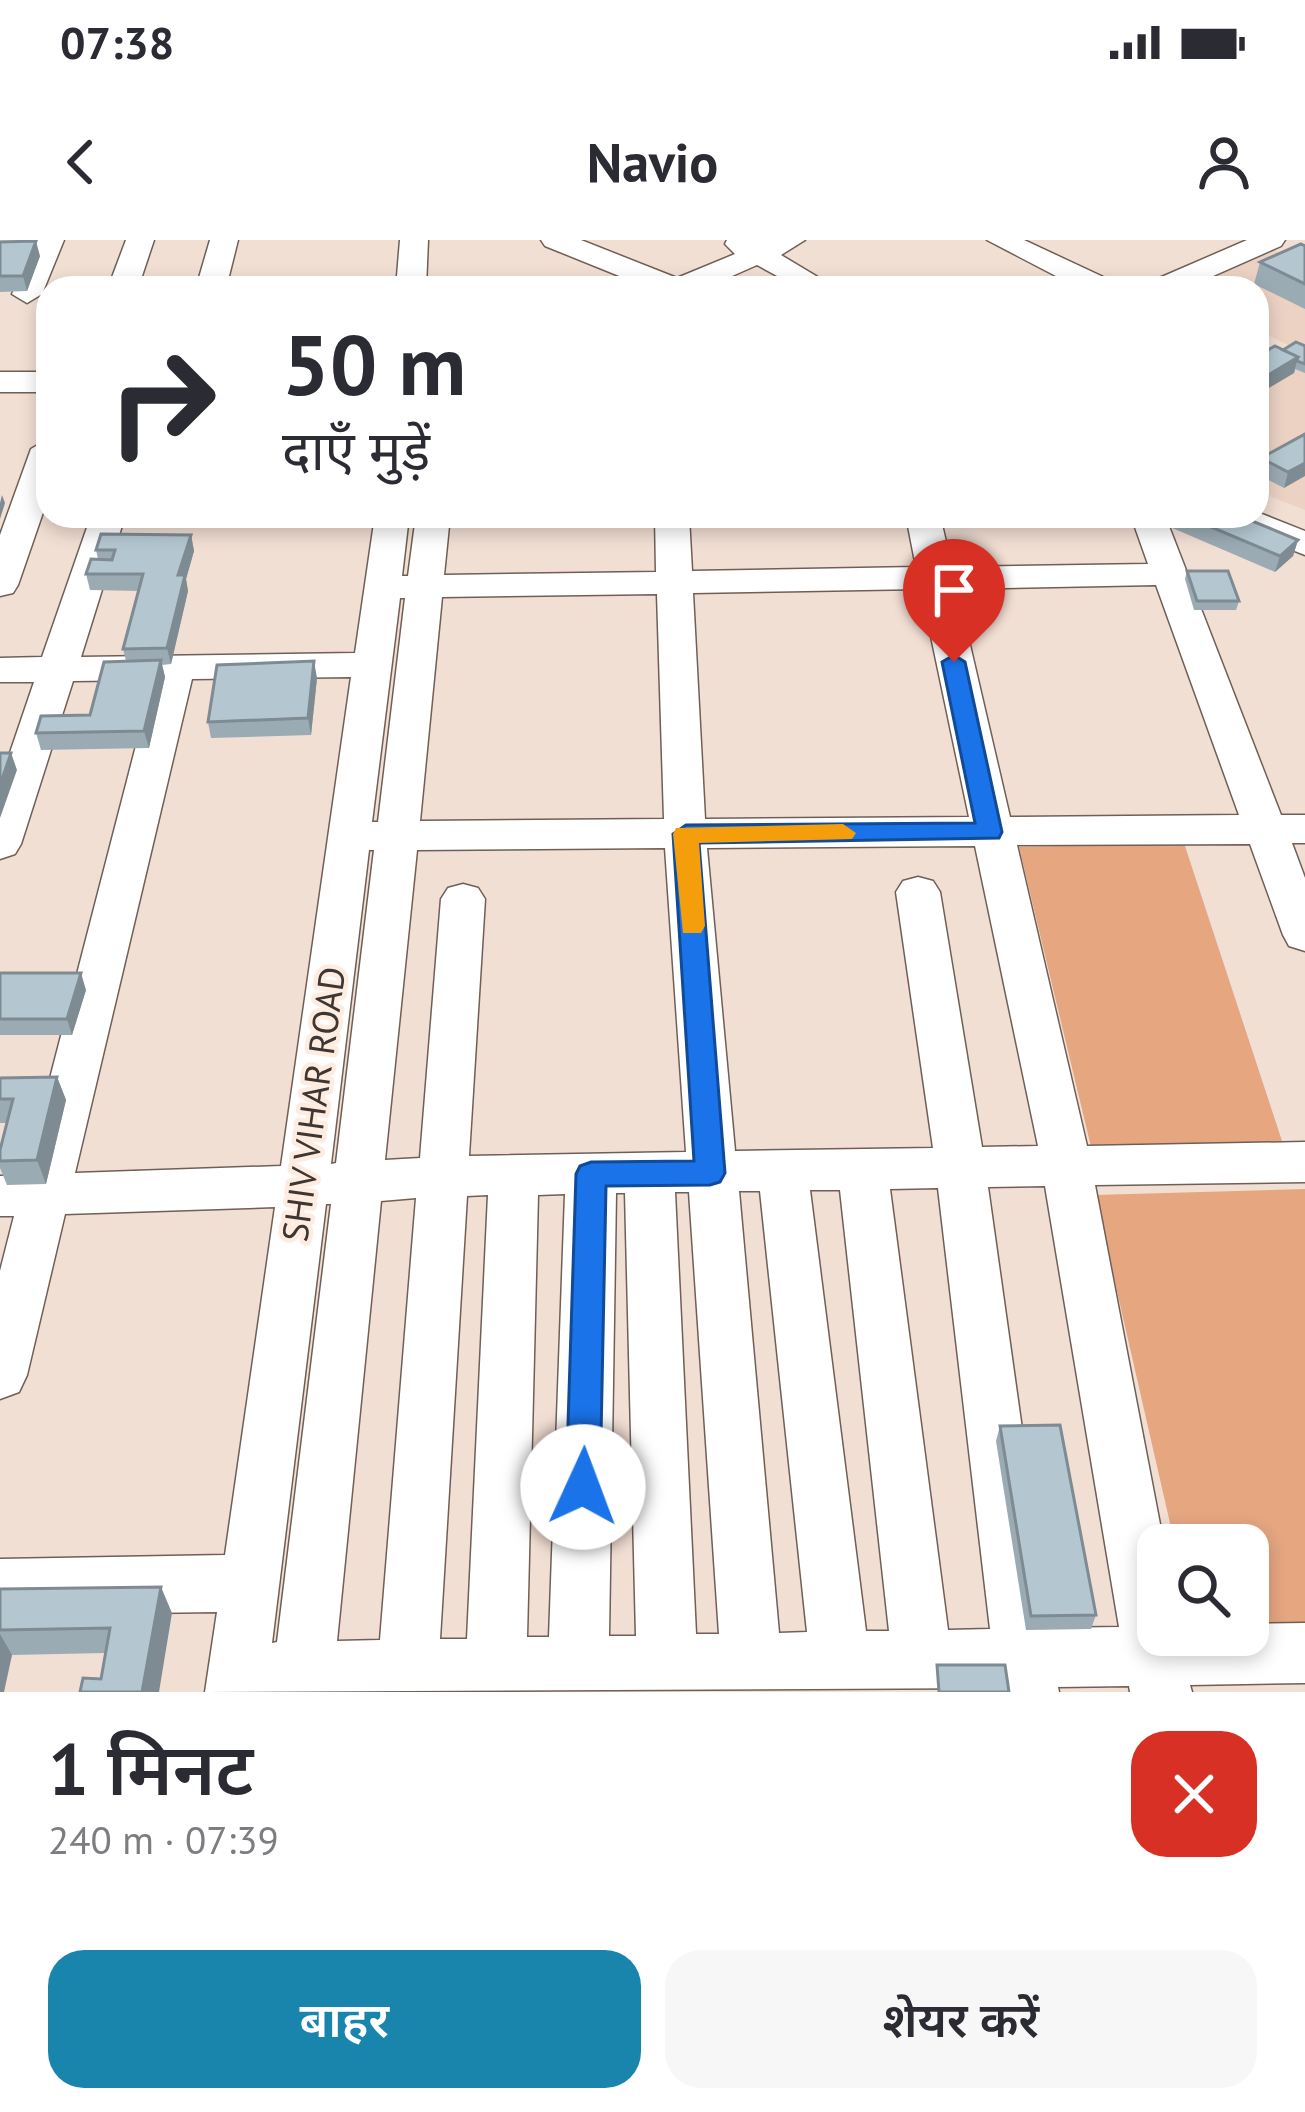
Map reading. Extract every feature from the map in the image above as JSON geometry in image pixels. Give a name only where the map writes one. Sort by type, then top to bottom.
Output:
[{"type":"street","points":[[25,294],[50,240]]},
{"type":"street","points":[[127,276],[140,240]]},
{"type":"street","points":[[214,276],[224,240]]},
{"type":"street","points":[[412,276],[414,240]]},
{"type":"street","points":[[556,240],[644,276]]},
{"type":"street","points":[[688,276],[745,247],[791,240]]},
{"type":"street","points":[[1001,240],[1078,276]]},
{"type":"street","points":[[1180,276],[1229,246],[1271,240]]},
{"type":"street","points":[[745,247],[799,276]]},
{"type":"street","points":[[0,382],[36,382]]},
{"type":"street","points":[[0,585],[36,483]]},
{"type":"street","points":[[0,844],[104,528]]},
{"type":"street","name":"SHIV VIHAR ROAD","points":[[238,1682],[300,1186],[375,665],[407,587],[395,528]]},
{"type":"street","points":[[302,1682],[356,1183],[400,836],[407,587],[429,528]]},
{"type":"street","points":[[672,528],[686,834],[710,1173],[754,1677]]},
{"type":"street","points":[[925,528],[1067,1168],[1157,1674]]},
{"type":"street","points":[[1153,528],[1284,830],[1305,934]]},
{"type":"street","points":[[1266,528],[1305,544]]},
{"type":"street","points":[[407,587],[1172,574]]},
{"type":"street","points":[[0,670],[375,665]]},
{"type":"street","points":[[0,1375],[23,1196],[175,669]]},
{"type":"street","points":[[352,837],[1284,830]]},
{"type":"street","points":[[918,892],[961,1170],[1025,1675]]},
{"type":"street","points":[[407,1681],[463,899]]},
{"type":"street","points":[[23,1196],[445,1176],[1305,1162]]},
{"type":"street","points":[[783,1172],[842,1676]]},
{"type":"street","points":[[863,1172],[924,1675]]},
{"type":"street","points":[[578,1679],[591,1174]]},
{"type":"street","points":[[649,1174],[668,1678]]},
{"type":"street","points":[[495,1680],[514,1175]]},
{"type":"street","points":[[0,1587],[250,1582]]},
{"type":"street","points":[[238,1682],[1157,1674],[1305,1653]]},
{"type":"shaded area","points":[[1261,245],[1305,263],[1305,510],[1269,496],[1269,359],[1292,347],[1269,336],[1269,276],[1198,276]]},
{"type":"shaded area","points":[[1184,843],[1284,1147],[1092,1151],[1019,847]]},
{"type":"shaded area","points":[[1305,1189],[1305,1627],[1269,1628],[1269,1524],[1170,1524],[1095,1195]]},
{"type":"building","points":[[36,241],[23,276],[0,276],[0,242]]},
{"type":"building","points":[[1305,246],[1305,284],[1260,262]]},
{"type":"building","points":[[1296,342],[1305,346],[1305,364],[1283,350]]},
{"type":"building","points":[[1275,346],[1298,357],[1269,375],[1269,349]]},
{"type":"building","points":[[1305,434],[1305,463],[1288,472],[1269,462],[1269,454]]},
{"type":"building","points":[[1214,528],[1269,528],[1298,540],[1280,556]]},
{"type":"building","points":[[101,534],[191,535],[178,575],[185,575],[167,648],[123,649],[143,574],[86,574],[91,559],[112,560],[115,550],[96,550]]},
{"type":"building","points":[[1187,571],[1228,571],[1239,601],[1197,601]]},
{"type":"building","points":[[161,660],[144,731],[36,733],[41,716],[90,715],[104,662]]},
{"type":"building","points":[[314,661],[308,718],[208,722],[217,665]]},
{"type":"building","points":[[0,753],[11,753],[0,785]]},
{"type":"building","points":[[0,973],[81,973],[67,1019],[0,1019]]},
{"type":"building","points":[[57,1077],[37,1160],[0,1161],[13,1099],[0,1099],[0,1078]]},
{"type":"building","points":[[1060,1425],[1096,1615],[1031,1616],[1000,1426]]},
{"type":"building","points":[[161,1587],[142,1692],[80,1692],[83,1678],[101,1679],[110,1628],[0,1630],[0,1589]]},
{"type":"building","points":[[937,1665],[1005,1665],[1009,1692],[939,1692]]},
{"type":"slow traffic","points":[[692,926],[686,834],[843,833]]},
{"type":"route","points":[[583,1487],[591,1174],[710,1173],[686,834],[990,832],[954,662]]}]
